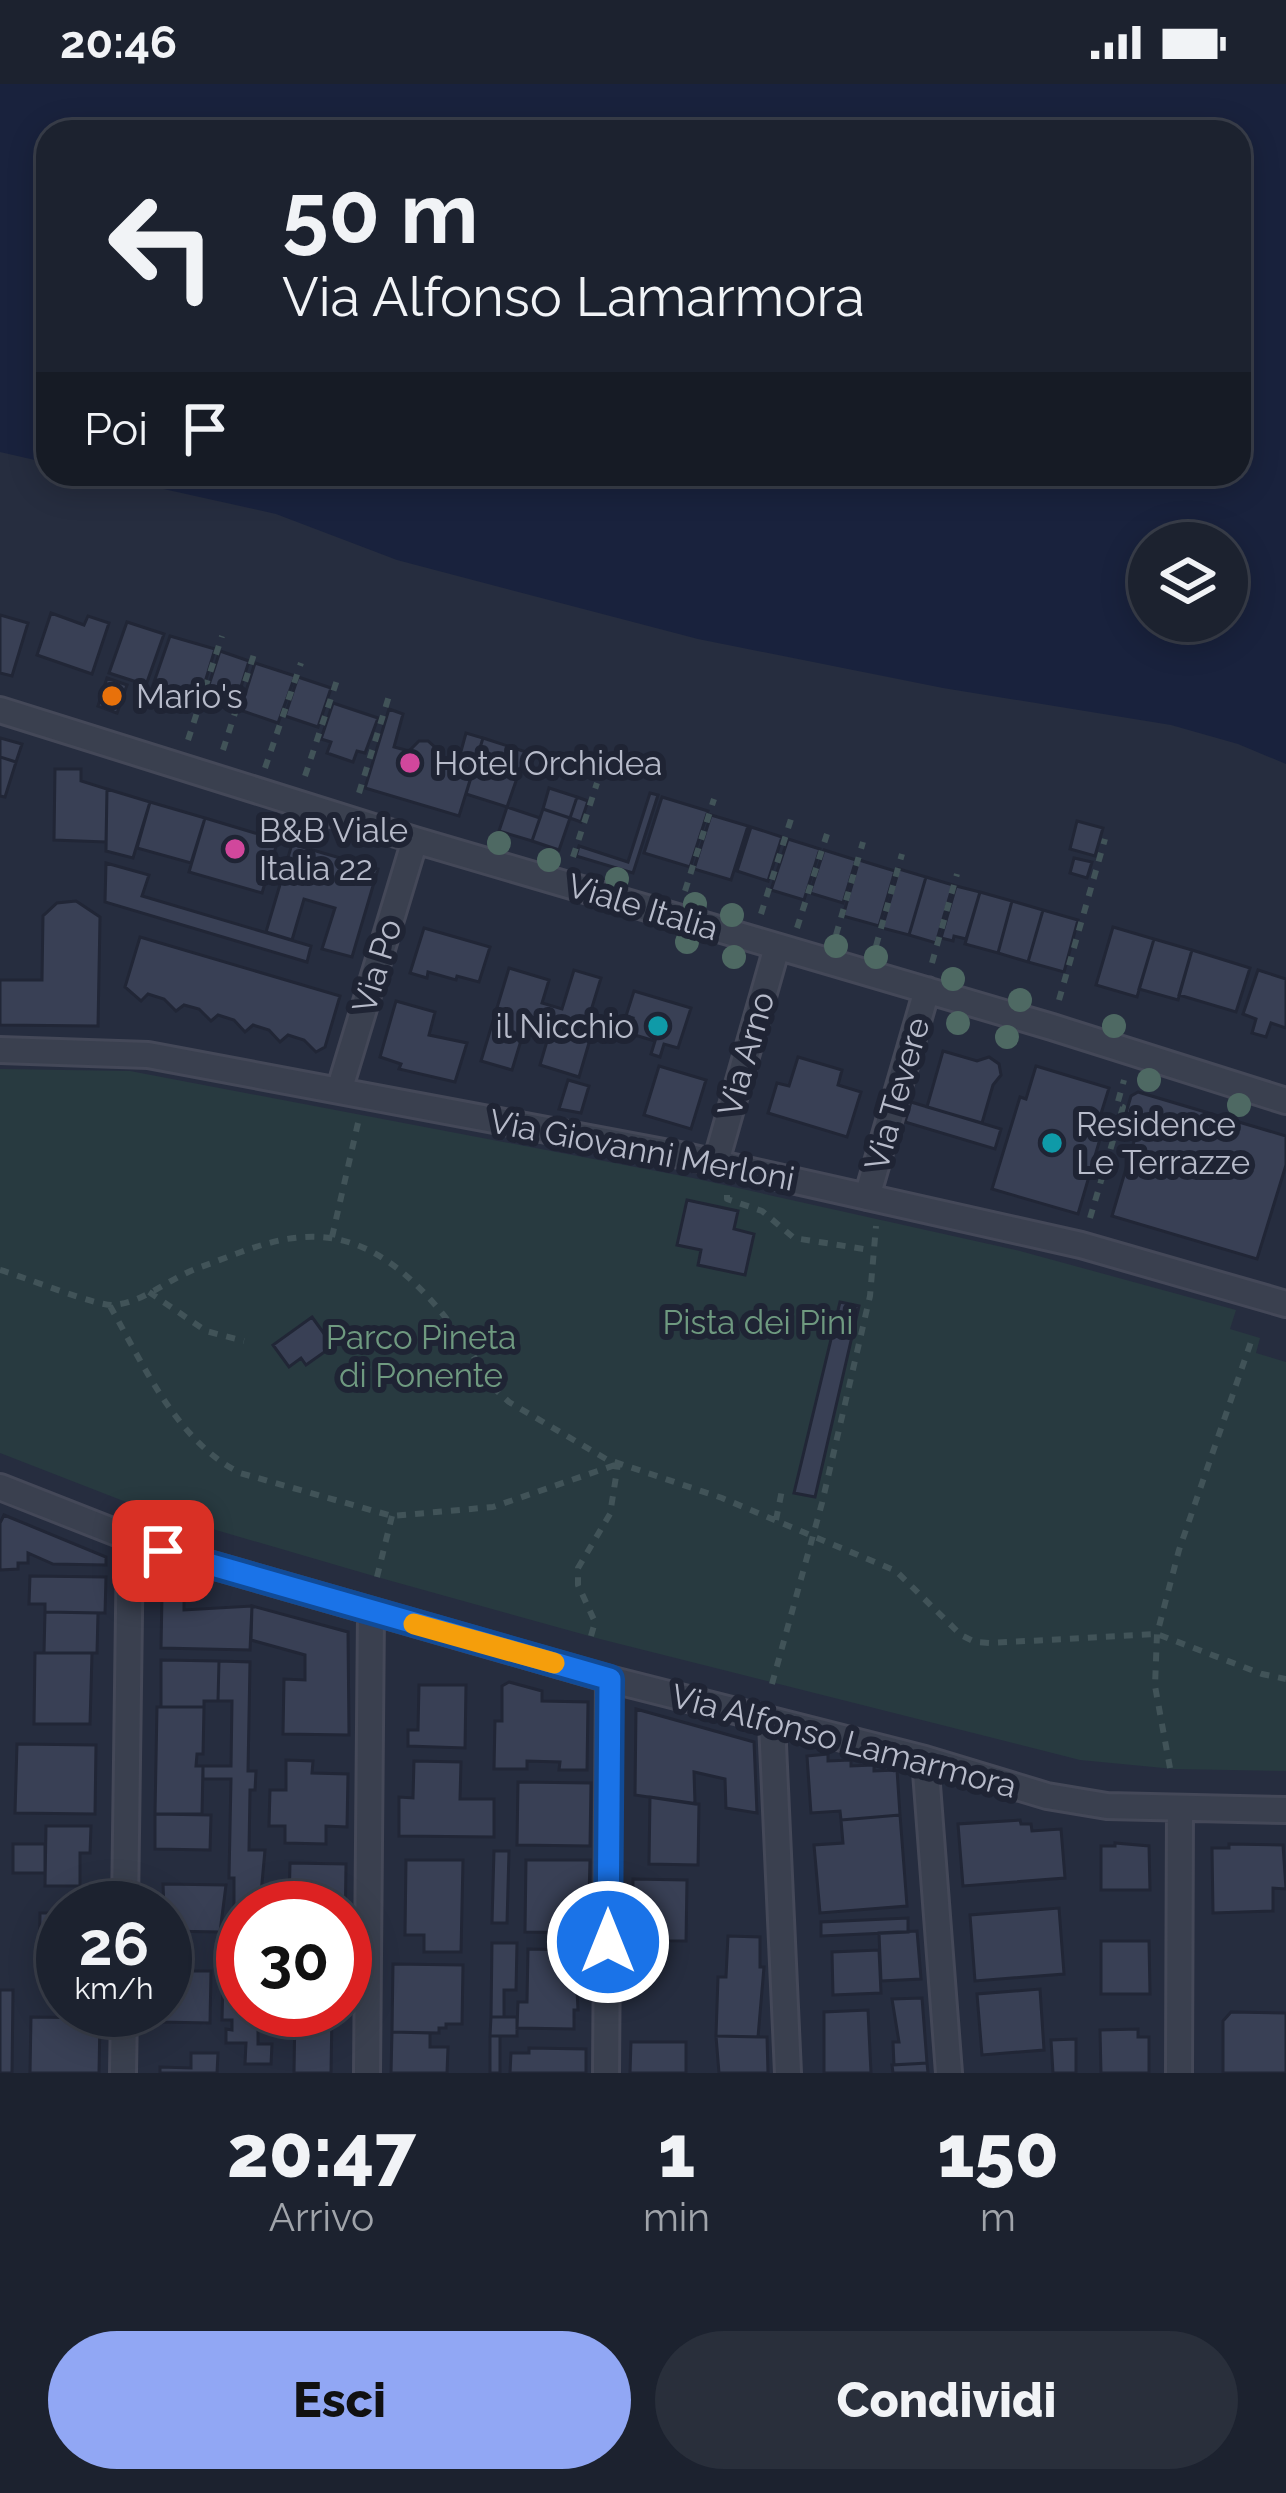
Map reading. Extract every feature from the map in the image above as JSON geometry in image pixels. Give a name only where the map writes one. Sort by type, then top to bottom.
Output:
[{"type":"street","name":"Viale Italia","points":[[0,710],[415,840],[1052,1027],[1286,1101]]},
{"type":"street","name":"Via Po","points":[[339,1091],[415,840]]},
{"type":"street","name":"Via Arno","points":[[716,1162],[773,946]]},
{"type":"street","name":"Via Tevere","points":[[867,1197],[925,990]]},
{"type":"street","name":"Via Giovanni Merloni","points":[[0,1050],[148,1055],[716,1162],[1081,1245],[1280,1303]]},
{"type":"street","name":"Via Alfonso Lamarmora","points":[[0,1487],[130,1540],[371,1612],[1073,1802],[1286,1810]]},
{"type":"street","points":[[125,1881],[130,1540]]},
{"type":"street","points":[[367,2073],[371,1612]]},
{"type":"street","points":[[606,2073],[610,1679]]},
{"type":"street","points":[[772,1723],[788,2073]]},
{"type":"street","points":[[926,1759],[949,2073]]},
{"type":"street","points":[[1179,2073],[1180,1809]]},
{"type":"street","points":[[123,2073],[124,2037]]},
{"type":"path","points":[[190,735],[221,636]]},
{"type":"path","points":[[225,745],[256,648]]},
{"type":"path","points":[[268,758],[301,663]]},
{"type":"path","points":[[307,770],[338,677]]},
{"type":"path","points":[[351,819],[389,696]]},
{"type":"path","points":[[573,854],[597,783]]},
{"type":"path","points":[[677,917],[714,799]]},
{"type":"path","points":[[773,946],[791,819]]},
{"type":"path","points":[[773,946],[826,834]]},
{"type":"path","points":[[1052,1027],[1105,839]]},
{"type":"path","points":[[828,962],[863,842]]},
{"type":"path","points":[[868,973],[902,854]]},
{"type":"path","points":[[925,990],[957,874]]},
{"type":"path","points":[[1090,1218],[1123,1107],[1117,1105],[1121,1091]]},
{"type":"path","points":[[332,1237],[360,1116]]},
{"type":"path","points":[[727,1199],[762,1211],[794,1238],[871,1250]]},
{"type":"path","points":[[772,1684],[822,1503],[870,1296],[876,1223]]},
{"type":"path","points":[[0,1270],[110,1306],[182,1274],[280,1240],[332,1237],[365,1247],[425,1292],[509,1402],[618,1464],[776,1520],[896,1571],[946,1622],[975,1642],[1157,1634],[1262,1674],[1286,1678]]},
{"type":"path","points":[[149,1292],[206,1331],[244,1340]]},
{"type":"path","points":[[110,1306],[193,1438],[218,1462],[240,1473],[392,1516],[494,1507],[618,1464]]},
{"type":"path","points":[[1170,1768],[1155,1686],[1157,1634],[1179,1550],[1253,1336]]},
{"type":"path","points":[[591,1636],[595,1622],[578,1585],[578,1568],[610,1514],[618,1464]]},
{"type":"path","points":[[776,1520],[782,1490]]},
{"type":"path","points":[[377,1577],[392,1516]]},
{"type":"green space","points":[[0,1069],[130,1071],[693,1178],[1020,1251],[1236,1310],[1230,1329],[1260,1338],[1256,1353],[1286,1362],[1286,1771],[1174,1769],[1080,1760],[600,1639],[377,1577],[144,1509],[0,1453]]},
{"type":"water","points":[[0,84],[1286,84],[1286,764],[1171,725],[943,688],[698,639],[397,560],[276,514],[150,486],[1251,486],[1251,120],[36,120],[36,460],[0,452]]},
{"type":"building","points":[[51,613],[84,625],[88,616],[109,623],[92,674],[37,655]]},
{"type":"building","points":[[0,615],[28,623],[12,676],[0,673]]},
{"type":"building","points":[[127,622],[164,634],[146,685],[109,673]]},
{"type":"building","points":[[170,636],[215,649],[199,702],[152,688]]},
{"type":"building","points":[[220,651],[249,661],[235,706],[205,697]]},
{"type":"building","points":[[255,663],[295,676],[278,723],[240,710]]},
{"type":"building","points":[[298,677],[331,688],[318,727],[285,716]]},
{"type":"building","name":"Mario's","points":[[107,678],[127,685],[117,713],[98,706]]},
{"type":"building","points":[[333,703],[378,718],[365,753],[357,751],[353,762],[327,753],[331,742],[321,739]]},
{"type":"building","name":"Hotel Orchidea","points":[[389,709],[403,714],[394,747],[409,751],[419,741],[428,741],[438,750],[438,760],[457,766],[466,733],[483,738],[459,816],[365,788]]},
{"type":"building","points":[[0,738],[22,744],[16,762],[0,757]]},
{"type":"building","points":[[483,738],[526,752],[507,807],[466,794]]},
{"type":"building","points":[[0,757],[16,762],[5,797],[0,796]]},
{"type":"building","points":[[55,769],[81,769],[81,781],[107,789],[106,842],[54,840]]},
{"type":"building","points":[[549,788],[577,797],[570,818],[543,809]]},
{"type":"building","points":[[107,789],[150,802],[133,858],[106,851]]},
{"type":"building","points":[[650,793],[658,795],[633,873],[576,856],[579,846],[628,862]]},
{"type":"building","points":[[577,797],[588,801],[581,822],[570,818]]},
{"type":"building","points":[[662,797],[708,811],[690,867],[644,853]]},
{"type":"building","points":[[150,802],[205,818],[191,863],[137,848]]},
{"type":"building","points":[[507,807],[540,818],[532,841],[499,831]]},
{"type":"building","points":[[543,809],[570,818],[559,850],[532,841]]},
{"type":"building","points":[[711,815],[748,826],[731,880],[694,869]]},
{"type":"building","name":"B&B Viale Italia 22","points":[[205,818],[278,840],[262,893],[189,872]]},
{"type":"building","points":[[1077,821],[1103,828],[1095,856],[1070,849]]},
{"type":"building","points":[[751,827],[782,837],[768,881],[737,871]]},
{"type":"building","points":[[788,839],[820,849],[804,900],[771,890]]},
{"type":"building","points":[[292,844],[378,869],[352,957],[322,949],[335,908],[304,899],[292,940],[266,932]]},
{"type":"building","points":[[824,850],[856,860],[843,903],[810,893]]},
{"type":"building","points":[[1074,858],[1092,862],[1087,878],[1070,873]]},
{"type":"building","points":[[859,860],[895,871],[879,926],[843,916]]},
{"type":"building","points":[[106,863],[149,875],[142,896],[311,946],[307,962],[105,902]]},
{"type":"building","points":[[899,869],[926,877],[909,935],[882,928]]},
{"type":"building","points":[[926,877],[953,885],[936,943],[909,935]]},
{"type":"building","points":[[956,886],[980,892],[966,939],[954,936],[953,941],[941,938]]},
{"type":"building","points":[[980,892],[1012,901],[998,953],[965,944]]},
{"type":"building","points":[[76,901],[100,917],[98,1026],[0,1025],[0,980],[42,980],[43,916],[57,903]]},
{"type":"building","points":[[1012,901],[1043,910],[1028,962],[998,953]]},
{"type":"building","points":[[1043,910],[1078,920],[1064,972],[1028,962]]},
{"type":"building","points":[[1113,927],[1154,939],[1137,997],[1096,985]]},
{"type":"building","points":[[424,928],[490,947],[479,982],[410,973]]},
{"type":"building","points":[[140,937],[340,996],[325,1047],[316,1052],[304,1040],[288,1035],[280,1042],[269,1030],[253,1025],[245,1032],[234,1020],[218,1015],[211,1021],[199,1009],[184,1005],[176,1011],[164,999],[148,994],[141,1001],[125,987]]},
{"type":"building","points":[[1154,939],[1192,950],[1178,1000],[1139,989]]},
{"type":"building","points":[[1192,950],[1250,968],[1236,1012],[1179,995]]},
{"type":"building","points":[[509,968],[549,980],[542,1003],[562,1009],[574,970],[601,978],[589,1017],[596,1019],[579,1077],[540,1065],[550,1031],[526,1024],[512,1070],[481,1061]]},
{"type":"building","points":[[1258,970],[1286,979],[1286,1028],[1271,1023],[1266,1037],[1252,1033],[1256,1019],[1243,1014]]},
{"type":"building","name":"il Nicchio","points":[[634,991],[691,1008],[678,1048],[664,1044],[660,1057],[651,1054],[655,1041],[628,1033],[633,1018],[626,1016]]},
{"type":"building","points":[[396,1001],[435,1012],[429,1035],[467,1043],[455,1082],[399,1069],[401,1064],[380,1057]]},
{"type":"building","points":[[943,1051],[977,1061],[989,1057],[999,1064],[1001,1075],[993,1085],[982,1123],[927,1107]]},
{"type":"building","points":[[798,1057],[842,1070],[838,1085],[861,1092],[847,1137],[768,1113],[777,1083],[789,1086]]},
{"type":"building","points":[[659,1066],[706,1080],[691,1129],[644,1115]]},
{"type":"building","name":"Residence Le Terrazze","points":[[1036,1066],[1109,1088],[1099,1120],[1105,1122],[1078,1214],[992,1189],[1020,1097],[1026,1099]]},
{"type":"building","points":[[568,1080],[589,1086],[581,1113],[559,1109]]},
{"type":"building","points":[[1138,1092],[1286,1136],[1286,1165],[1257,1259],[1112,1216],[1141,1118],[1126,1113],[1131,1096]]},
{"type":"building","points":[[911,1102],[1001,1129],[995,1149],[905,1122]]},
{"type":"building","points":[[687,1200],[738,1211],[734,1229],[754,1234],[745,1275],[698,1265],[701,1250],[677,1245]]},
{"type":"building","points":[[840,1302],[859,1306],[815,1497],[794,1493]]},
{"type":"building","points":[[312,1317],[333,1346],[306,1365],[301,1358],[289,1367],[273,1345]]},
{"type":"building","points":[[4,1515],[106,1557],[106,1565],[53,1564],[28,1553],[28,1563],[0,1570]]},
{"type":"building","points":[[30,1576],[106,1577],[105,1613],[45,1612],[45,1604],[29,1604]]},
{"type":"building","points":[[162,1595],[184,1596],[184,1610],[252,1606],[250,1650],[161,1648]]},
{"type":"building","points":[[252,1606],[348,1632],[349,1735],[283,1734],[284,1679],[305,1680],[305,1655],[251,1640]]},
{"type":"building","points":[[45,1612],[98,1613],[97,1653],[44,1653]]},
{"type":"building","points":[[35,1653],[92,1653],[90,1724],[34,1724]]},
{"type":"building","points":[[161,1660],[219,1661],[218,1701],[204,1701],[204,1707],[161,1707]]},
{"type":"building","points":[[219,1661],[250,1662],[248,1771],[256,1771],[255,1790],[250,1790],[249,1850],[265,1850],[262,1881],[229,1878],[231,1779],[203,1779],[203,1766],[231,1766],[232,1701],[218,1701]]},
{"type":"building","points":[[509,1682],[542,1691],[542,1701],[588,1702],[587,1770],[559,1770],[560,1762],[527,1761],[527,1769],[494,1769],[495,1721],[502,1721],[502,1686]]},
{"type":"building","points":[[419,1685],[466,1685],[465,1748],[408,1746],[408,1730],[418,1730]]},
{"type":"building","points":[[157,1707],[204,1707],[203,1754],[197,1754],[196,1766],[203,1766],[202,1814],[155,1814]]},
{"type":"building","points":[[636,1709],[754,1742],[757,1813],[726,1808],[725,1779],[694,1772],[695,1804],[635,1795]]},
{"type":"building","points":[[17,1744],[96,1745],[95,1814],[15,1813]]},
{"type":"building","points":[[828,1754],[828,1761],[874,1765],[874,1771],[897,1770],[900,1815],[841,1820],[840,1811],[811,1813],[807,1756]]},
{"type":"building","points":[[286,1760],[313,1761],[312,1773],[348,1774],[347,1827],[326,1826],[326,1844],[285,1843],[285,1826],[269,1826],[270,1790],[286,1790]]},
{"type":"building","points":[[414,1761],[461,1762],[460,1799],[494,1799],[494,1837],[399,1836],[399,1797],[413,1798]]},
{"type":"building","points":[[518,1782],[591,1783],[590,1846],[517,1845]]},
{"type":"building","points":[[650,1797],[699,1804],[698,1865],[649,1864]]},
{"type":"building","points":[[155,1814],[211,1815],[210,1850],[155,1849]]},
{"type":"building","points":[[900,1815],[907,1906],[820,1913],[814,1845],[843,1843],[841,1820]]},
{"type":"building","points":[[1020,1820],[1031,1824],[1032,1831],[1061,1829],[1065,1878],[963,1886],[958,1824]]},
{"type":"building","points":[[46,1826],[91,1826],[90,1853],[80,1853],[80,1881],[45,1881]]},
{"type":"building","points":[[13,1844],[45,1844],[45,1873],[13,1873]]},
{"type":"building","points":[[1229,1844],[1283,1845],[1286,1889],[1273,1888],[1273,1911],[1213,1913],[1212,1848],[1229,1848]]},
{"type":"building","points":[[1101,1846],[1149,1846],[1150,1890],[1101,1890]]},
{"type":"building","points":[[494,1851],[509,1851],[507,1923],[492,1923]]},
{"type":"building","points":[[406,1860],[463,1860],[461,1952],[424,1952],[424,1935],[405,1935]]},
{"type":"building","points":[[526,1860],[590,1860],[588,1933],[525,1932]]},
{"type":"building","points":[[290,1863],[346,1864],[346,1881],[290,1881]]},
{"type":"building","points":[[633,1879],[687,1880],[686,1941],[632,1940]]},
{"type":"building","points":[[192,1884],[216,1885],[216,1932],[192,1931]]},
{"type":"building","points":[[1059,1908],[1064,1974],[975,1981],[970,1915]]},
{"type":"building","points":[[908,1918],[908,1932],[821,1936],[821,1922]]},
{"type":"building","points":[[917,1931],[921,1979],[881,1981],[879,1933]]},
{"type":"building","points":[[728,1936],[760,1937],[760,1967],[764,1967],[758,2037],[716,2036],[718,1977],[726,1977]]},
{"type":"building","points":[[632,1940],[665,1940],[665,1963],[632,1963]]},
{"type":"building","points":[[1101,1941],[1149,1941],[1150,1994],[1101,1994]]},
{"type":"building","points":[[492,1943],[517,1943],[516,1990],[504,1990],[504,2017],[491,2017]]},
{"type":"building","points":[[528,1949],[575,1950],[578,2010],[574,2010],[574,2029],[517,2028],[518,2002],[527,2002]]},
{"type":"building","points":[[879,1950],[881,1993],[833,1995],[832,1952]]},
{"type":"building","points":[[393,1964],[463,1965],[462,2024],[446,2024],[439,2033],[392,2032]]},
{"type":"building","points":[[192,1971],[211,1971],[210,2023],[192,2023]]},
{"type":"building","points":[[1040,1989],[1044,2050],[982,2055],[977,1994]]},
{"type":"building","points":[[0,1990],[13,1990],[12,2073],[0,2073]]},
{"type":"building","points":[[922,1998],[927,2063],[894,2065],[893,2042],[899,2042],[892,1999]]},
{"type":"building","points":[[868,2010],[871,2073],[824,2073],[824,2012]]},
{"type":"building","points":[[1231,2012],[1286,2013],[1286,2073],[1223,2073],[1223,2021]]},
{"type":"building","points":[[31,2017],[36,2017],[36,2037],[100,2037],[99,2073],[30,2073]]},
{"type":"building","points":[[491,2017],[517,2017],[517,2036],[490,2036]]},
{"type":"building","points":[[1138,2029],[1138,2037],[1149,2037],[1149,2073],[1101,2073],[1100,2030]]},
{"type":"building","points":[[392,2032],[430,2033],[430,2047],[448,2047],[447,2073],[391,2073]]},
{"type":"building","points":[[490,2036],[500,2036],[500,2073],[490,2073]]},
{"type":"building","points":[[716,2036],[767,2037],[768,2073],[719,2073]]},
{"type":"building","points":[[226,2037],[258,2037],[258,2044],[272,2044],[271,2064],[245,2064],[246,2043],[226,2043]]},
{"type":"building","points":[[295,2037],[332,2037],[331,2073],[294,2073]]},
{"type":"building","points":[[1076,2039],[1076,2073],[1053,2073],[1051,2040]]},
{"type":"building","points":[[631,2042],[686,2042],[686,2073],[630,2073]]},
{"type":"building","points":[[529,2048],[586,2049],[586,2073],[510,2073],[511,2053],[529,2053]]},
{"type":"building","points":[[191,2053],[218,2053],[217,2073],[160,2073],[160,2067],[191,2068]]},
{"type":"building","points":[[927,2063],[928,2073],[893,2073],[892,2065]]},
{"type":"slow traffic","points":[[414,1624],[554,1663]]},
{"type":"place","name":"Mario's","points":[[112,696]]},
{"type":"place","name":"Hotel Orchidea","points":[[410,763]]},
{"type":"place","name":"B&B Viale Italia 22","points":[[235,849]]},
{"type":"place","name":"il Nicchio","points":[[658,1026]]},
{"type":"place","name":"Residence Le Terrazze","points":[[1052,1143]]},
{"type":"route","points":[[163,1551],[610,1679],[608,1942]]},
{"type":"park label","name":"Pista dei Pini","points":[[758,1322]]},
{"type":"park label","name":"Parco Pineta di Ponente","points":[[421,1356]]}]
